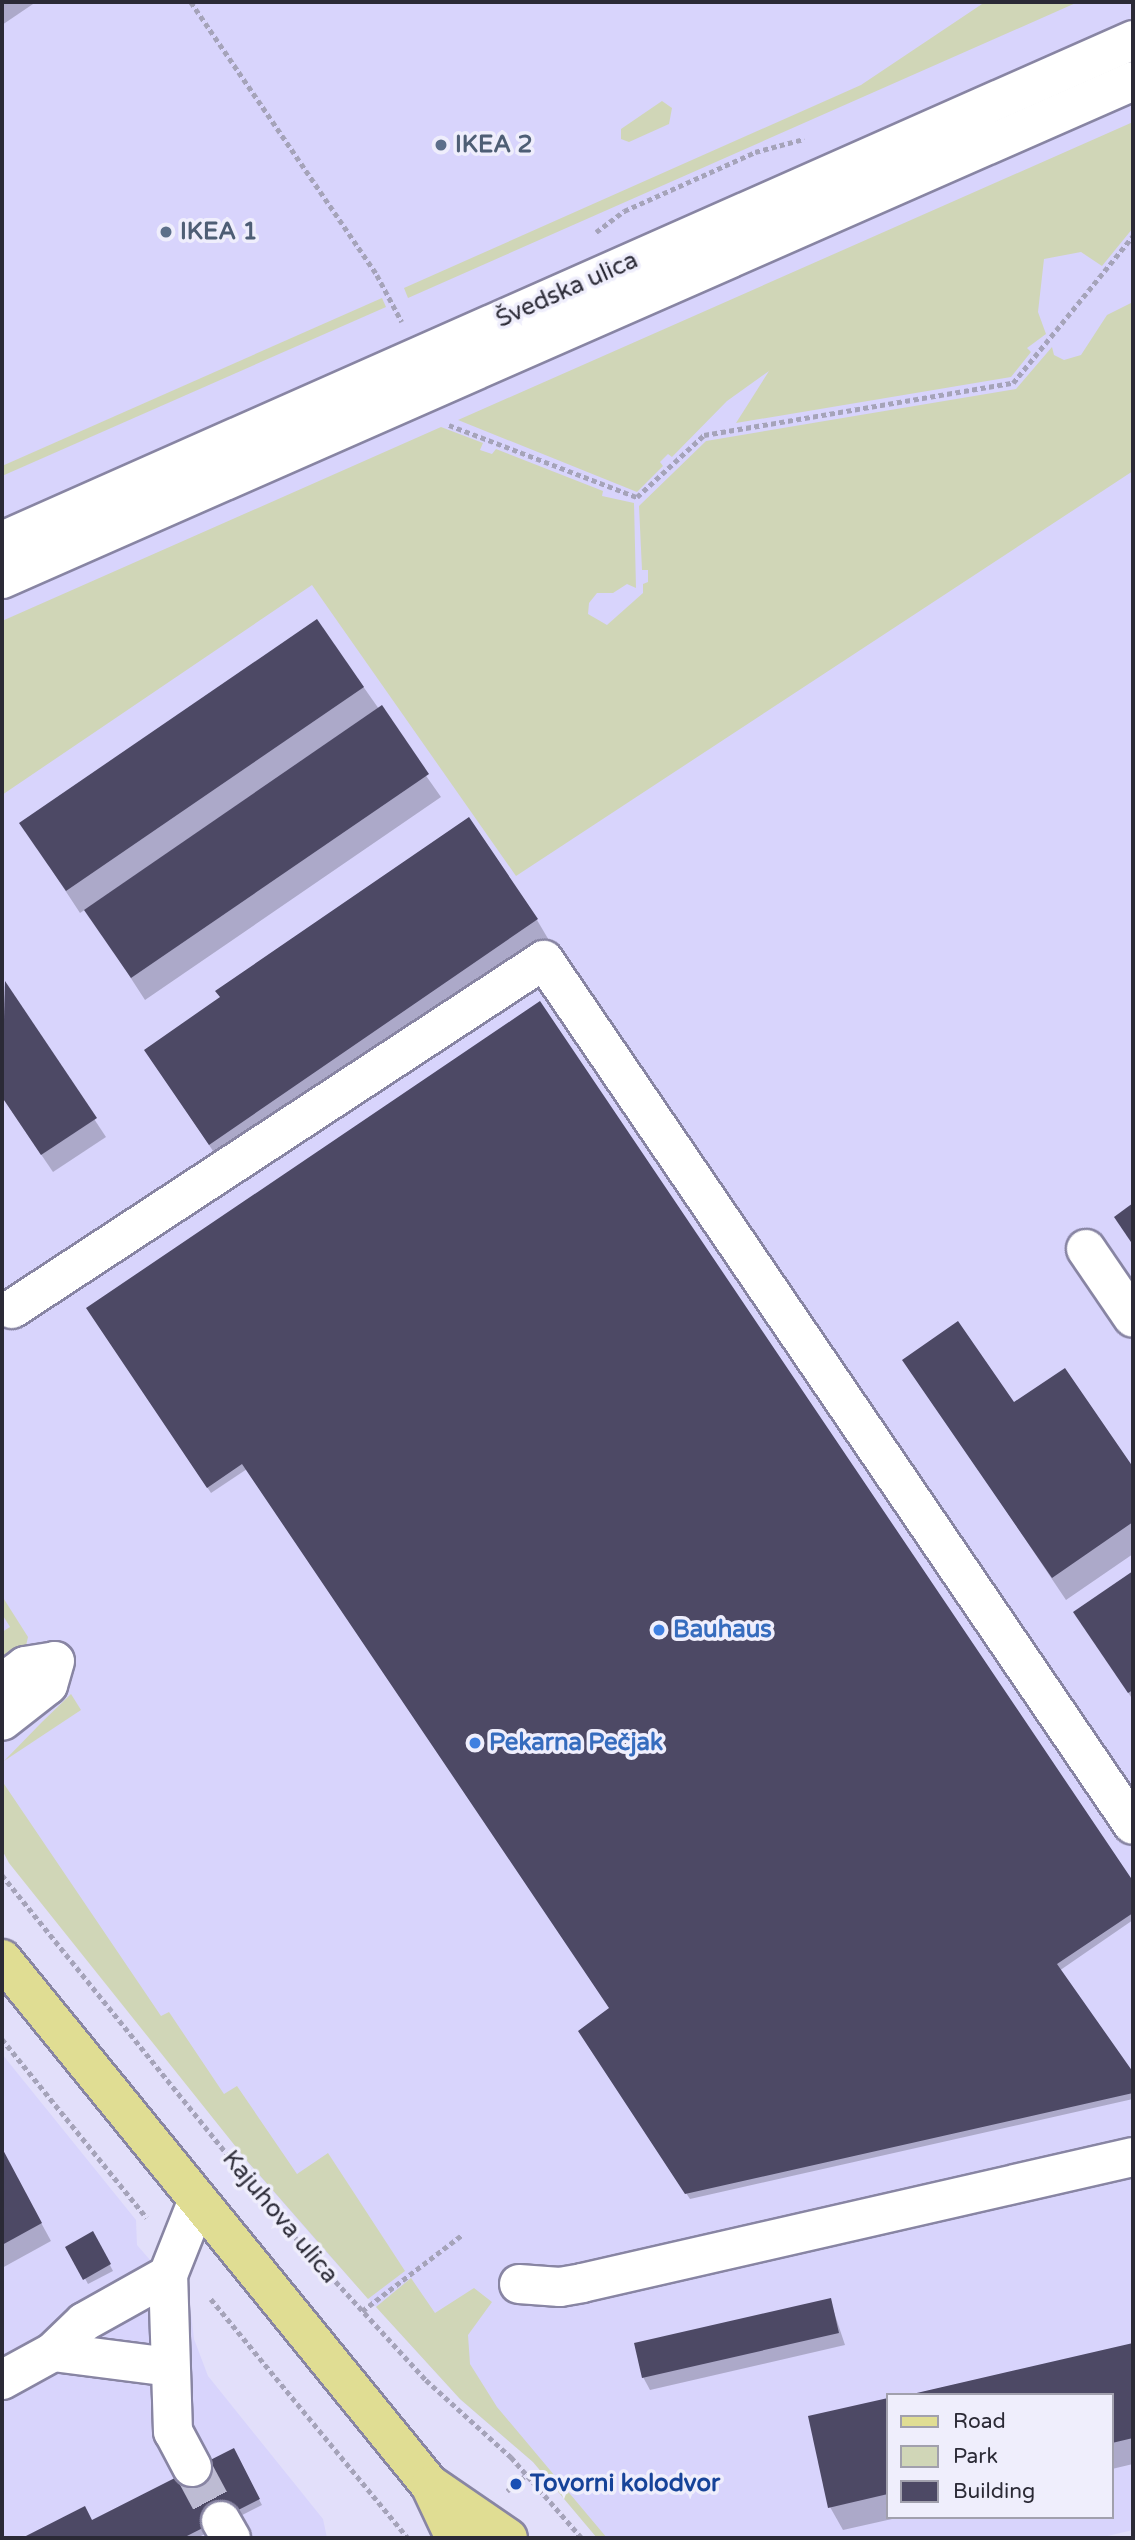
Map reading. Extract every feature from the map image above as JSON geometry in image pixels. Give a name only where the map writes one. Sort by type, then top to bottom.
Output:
[{"type":"main road","points":[[2,1959],[197,2202],[430,2485],[455,2538]]},
{"type":"main road","points":[[430,2485],[508,2538]]},
{"type":"street","name":"Švedska ulica","points":[[2,579],[425,373],[1133,40]]},
{"type":"street","name":"Švedska ulica","points":[[2,541],[425,373],[1133,81]]},
{"type":"street","points":[[12,1309],[544,960],[1133,1825]]},
{"type":"street","points":[[1086,1249],[1133,1318]]},
{"type":"street","points":[[2,1683],[25,1666],[55,1661],[48,1685],[2,1721]]},
{"type":"street","points":[[519,2284],[560,2287],[582,2283],[1133,2157]]},
{"type":"street","points":[[192,2467],[173,2432],[170,2367],[197,2202]]},
{"type":"street","points":[[2,2380],[53,2352],[85,2322],[185,2282]]},
{"type":"street","points":[[53,2352],[170,2367]]},
{"type":"path","points":[[191,2],[377,275],[447,424],[637,498],[704,435],[1013,383],[1133,236]]},
{"type":"path","name":"Švedska ulica","points":[[600,229],[624,211],[732,162],[802,140]]},
{"type":"path","name":"Kajuhova ulica","points":[[2,1874],[284,2225],[426,2380],[527,2474],[582,2538]]},
{"type":"path","points":[[2,2039],[151,2223]]},
{"type":"path","points":[[362,2311],[463,2234]]},
{"type":"path","points":[[185,2282],[408,2538]]},
{"type":"path","points":[[507,2491],[527,2474]]},
{"type":"shaded area","points":[[2,2],[1133,2],[1133,2530],[1099,2538],[597,2538],[533,2462],[460,2399],[248,2162],[2,1850]]},
{"type":"shaded area","points":[[2,2054],[136,2220],[137,2245],[190,2306],[194,2339],[208,2376],[323,2519],[327,2538],[2,2538]]},
{"type":"green space","points":[[985,2],[1078,2],[408,298],[404,288],[861,85]]},
{"type":"green space","points":[[662,101],[672,108],[669,124],[629,142],[621,139],[621,129]]},
{"type":"green space","points":[[1133,122],[1133,228],[1102,266],[1081,252],[1044,259],[1038,312],[1046,334],[1027,348],[1031,352],[1011,377],[736,423],[769,371],[727,401],[672,457],[668,454],[660,462],[663,466],[637,492],[458,420]]},
{"type":"green space","points":[[382,298],[386,307],[2,476],[2,466]]},
{"type":"green space","points":[[1133,302],[1133,471],[516,876],[312,585],[2,795],[2,621],[441,427],[483,443],[480,450],[492,454],[496,449],[603,491],[602,496],[634,503],[636,588],[627,584],[613,593],[597,593],[589,603],[588,614],[607,625],[643,593],[643,584],[648,582],[648,570],[642,570],[639,506],[706,441],[1016,389],[1052,347],[1054,355],[1064,360],[1081,355],[1107,315]]},
{"type":"green space","points":[[2,1596],[28,1637],[25,1650],[2,1668],[2,1632],[10,1627],[2,1614]]},
{"type":"green space","points":[[71,1694],[81,1710],[4,1761],[42,1722]]},
{"type":"green space","points":[[2,1781],[161,2016],[169,2012],[224,2094],[237,2086],[297,2174],[328,2153],[405,2271],[368,2299],[248,2162],[9,1863],[2,1850]]},
{"type":"green space","points":[[411,2278],[435,2313],[474,2288],[492,2302],[468,2335],[470,2364],[497,2407],[607,2538],[597,2538],[533,2462],[460,2399],[376,2307]]},
{"type":"building","points":[[317,619],[364,687],[66,891],[19,823]]},
{"type":"building","points":[[382,705],[429,774],[131,978],[84,910]]},
{"type":"building","points":[[469,817],[538,919],[209,1145],[144,1050],[220,997],[215,991]]},
{"type":"building","points":[[5,981],[97,1118],[41,1155],[2,1097]]},
{"type":"building","name":"Bauhaus","points":[[540,1001],[1133,1881],[1133,1913],[1057,1964],[1133,2072],[1133,2093],[685,2194],[578,2031],[609,2008],[242,1464],[207,1488],[86,1308]]},
{"type":"building","points":[[1133,1203],[1133,1245],[1114,1217]]},
{"type":"building","points":[[958,1321],[1014,1402],[1065,1368],[1133,1467],[1133,1522],[1052,1578],[902,1360]]},
{"type":"building","points":[[1133,1571],[1133,1690],[1128,1693],[1073,1612]]},
{"type":"building","points":[[2,2148],[42,2223],[2,2245]]},
{"type":"building","points":[[93,2231],[111,2264],[83,2280],[65,2247]]},
{"type":"building","points":[[831,2298],[839,2333],[642,2378],[634,2343]]},
{"type":"building","points":[[1133,2343],[1133,2438],[1114,2443],[1114,2393],[917,2393]]},
{"type":"building","points":[[886,2398],[886,2494],[828,2508],[808,2416]]},
{"type":"building","points":[[234,2448],[260,2499],[183,2538],[22,2538],[85,2506],[92,2520]]},
{"type":"tunnel","points":[[192,2467],[221,2521]]},
{"type":"place","name":"IKEA 2","points":[[441,145]]},
{"type":"place","name":"IKEA 1","points":[[166,232]]},
{"type":"place","name":"Bauhaus","points":[[659,1630]]},
{"type":"place","name":"Pekarna Pečjak","points":[[475,1743]]},
{"type":"place","name":"Tovorni kolodvor","points":[[516,2484]]}]
